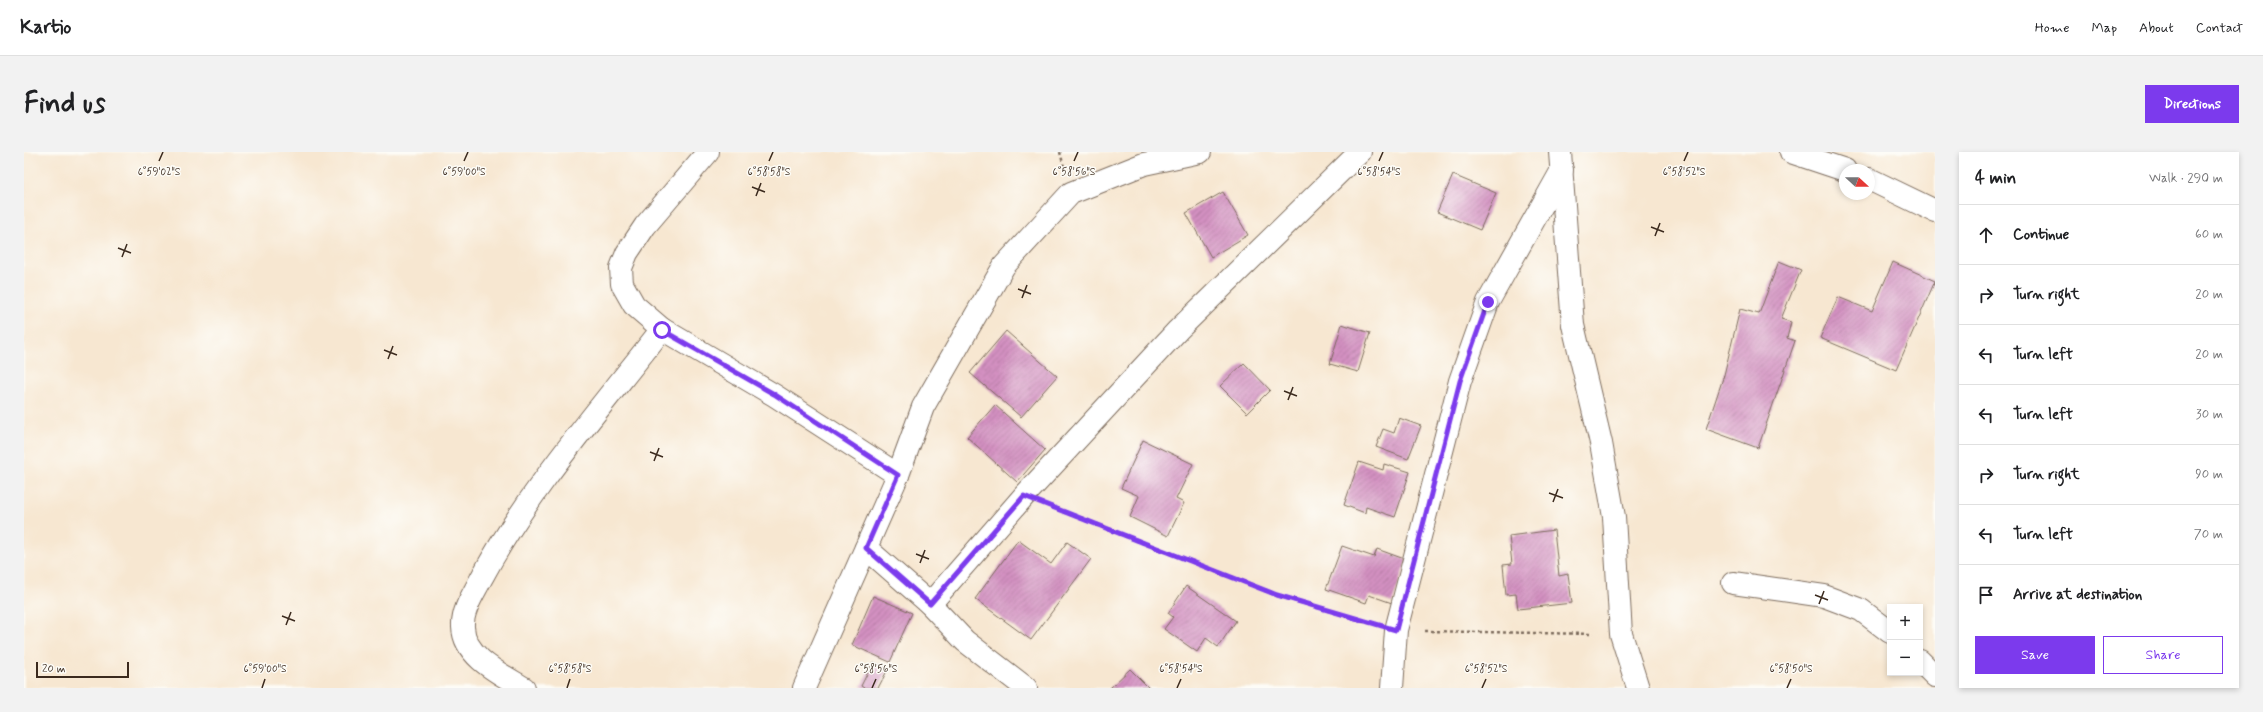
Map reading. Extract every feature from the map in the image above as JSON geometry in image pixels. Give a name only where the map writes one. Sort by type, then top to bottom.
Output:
[{"type":"street","points":[[708,152],[645,226],[627,253],[621,268],[622,284],[634,305],[662,330],[774,394],[898,475]]},
{"type":"street","points":[[804,688],[898,475],[923,407],[1004,266],[1071,193],[1144,164],[1200,152]]},
{"type":"street","points":[[930,604],[1024,496],[1178,330],[1360,152]]},
{"type":"street","points":[[1791,152],[1839,168]]},
{"type":"street","points":[[1392,688],[1396,630],[1460,381],[1488,302],[1561,161]]},
{"type":"street","points":[[1561,161],[1573,325],[1601,443],[1614,517],[1621,634],[1638,688]]},
{"type":"street","points":[[1875,182],[1935,211]]},
{"type":"street","points":[[524,688],[470,651],[463,627],[467,606],[496,551],[549,476],[662,330]]},
{"type":"street","points":[[866,548],[930,604],[965,641],[1020,686]]},
{"type":"street","points":[[1733,583],[1824,596],[1861,610],[1887,630]]},
{"type":"street","points":[[1923,664],[1935,676]]},
{"type":"path","points":[[1024,496],[1277,595],[1396,630],[1621,634]]},
{"type":"building","points":[[1453,175],[1496,193],[1480,230],[1437,212]]},
{"type":"building","points":[[1223,192],[1248,235],[1211,257],[1186,213]]},
{"type":"building","points":[[1779,261],[1801,270],[1781,319],[1791,322],[1787,338],[1795,341],[1758,448],[1706,429],[1724,375],[1740,309],[1759,314]]},
{"type":"building","points":[[1893,262],[1935,281],[1896,370],[1820,338],[1838,297],[1872,311]]},
{"type":"building","points":[[1342,324],[1370,333],[1358,372],[1330,364]]},
{"type":"building","points":[[1006,331],[1057,376],[1021,417],[970,373]]},
{"type":"building","points":[[1244,363],[1270,390],[1247,413],[1220,386]]},
{"type":"building","points":[[995,405],[1045,450],[1017,482],[967,437]]},
{"type":"building","points":[[1399,418],[1421,426],[1408,459],[1376,447],[1383,429],[1394,433]]},
{"type":"building","points":[[1143,440],[1193,464],[1176,499],[1184,503],[1168,536],[1130,517],[1139,496],[1121,488]]},
{"type":"building","points":[[1359,462],[1383,470],[1384,464],[1410,472],[1395,517],[1366,507],[1365,513],[1344,505]]},
{"type":"building","points":[[1554,530],[1559,576],[1568,574],[1572,603],[1518,609],[1516,594],[1506,595],[1503,565],[1512,564],[1509,536]]},
{"type":"building","points":[[1018,540],[1051,564],[1067,542],[1091,559],[1031,640],[975,599]]},
{"type":"building","points":[[1342,546],[1374,557],[1377,549],[1407,560],[1392,603],[1369,595],[1366,603],[1326,589]]},
{"type":"building","points":[[1186,586],[1236,621],[1218,647],[1206,638],[1197,652],[1164,629],[1173,617],[1168,613]]},
{"type":"building","points":[[873,596],[912,613],[890,662],[852,645]]},
{"type":"building","points":[[873,662],[888,669],[878,688],[864,688],[861,686]]},
{"type":"building","points":[[1130,669],[1149,688],[1110,688]]},
{"type":"route","points":[[662,330],[774,394],[898,475],[866,548],[930,604],[1024,496],[1277,595],[1396,630],[1460,381],[1488,302]]}]
